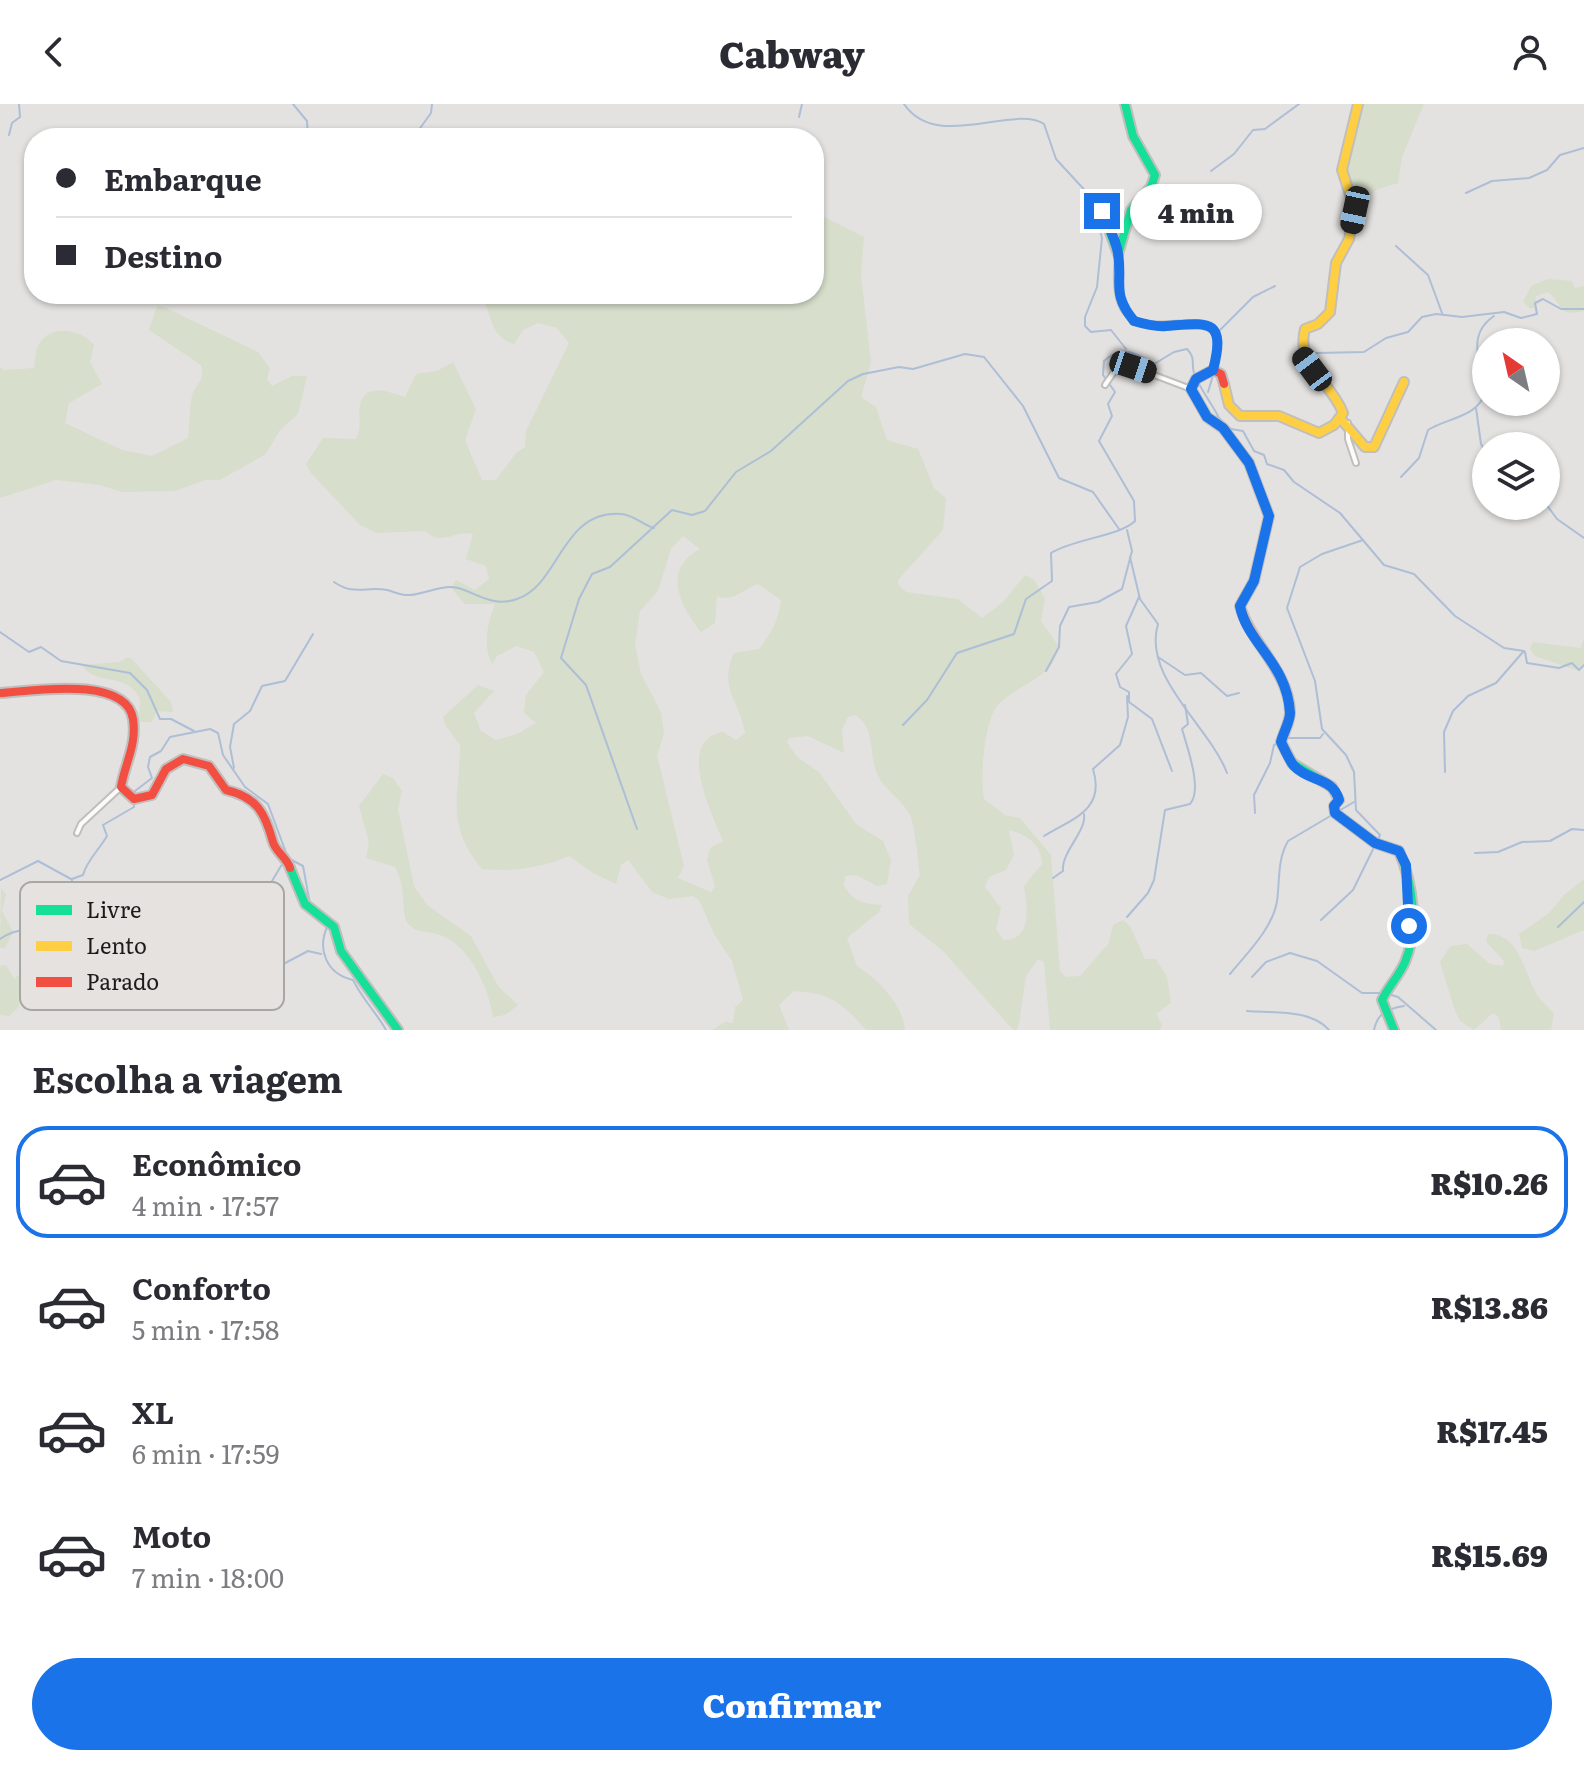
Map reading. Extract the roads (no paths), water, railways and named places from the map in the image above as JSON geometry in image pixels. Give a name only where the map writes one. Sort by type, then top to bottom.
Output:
[{"type":"street","points":[[1125,104],[1133,136],[1155,175],[1151,187],[1131,210],[1118,254],[1117,288],[1134,321],[1149,325],[1203,323],[1213,329],[1220,347],[1213,370],[1198,378],[1191,389]]},
{"type":"street","points":[[1356,463],[1341,402],[1302,356],[1300,340],[1305,329],[1318,324],[1330,312],[1336,263],[1349,239],[1355,210],[1344,184],[1342,170],[1358,104]]},
{"type":"street","points":[[1102,211],[1118,254]]},
{"type":"street","points":[[1108,381],[1116,369],[1133,367],[1191,389],[1207,417],[1223,428],[1249,463],[1269,516],[1254,581],[1240,606],[1242,621],[1282,676],[1290,715],[1281,742],[1294,766],[1314,780],[1329,783],[1336,789],[1339,800],[1334,806],[1335,813],[1375,843],[1399,851],[1406,865],[1411,904],[1407,960],[1388,984],[1382,1000],[1394,1030]]},
{"type":"street","points":[[1213,370],[1221,374],[1229,405],[1240,416],[1278,416],[1308,433],[1320,434],[1344,420]]},
{"type":"street","points":[[1344,420],[1365,447],[1374,447],[1382,422],[1403,393],[1404,382]]},
{"type":"street","points":[[0,693],[101,691],[124,703],[132,716],[133,750],[121,787],[81,824],[77,833]]},
{"type":"street","points":[[121,787],[127,796],[147,799],[159,789],[166,769],[174,762],[190,760],[209,766],[226,790],[244,794],[256,802],[272,830],[273,844],[288,862],[297,892],[305,904],[334,927],[341,951],[398,1030]]},
{"type":"waterway","points":[[9,135],[12,123],[20,117],[19,104]]},
{"type":"waterway","points":[[293,104],[307,121],[307,128]]},
{"type":"waterway","points":[[420,128],[431,113],[432,104]]},
{"type":"waterway","points":[[799,117],[802,104]]},
{"type":"waterway","points":[[904,104],[918,118],[935,125],[954,126],[1014,119],[1030,119],[1044,124],[1056,159],[1091,197],[1102,238],[1097,287],[1085,317],[1085,326],[1091,332],[1111,330],[1126,349]]},
{"type":"waterway","points":[[1211,171],[1234,154],[1253,130],[1265,129],[1299,104]]},
{"type":"waterway","points":[[1466,193],[1492,181],[1529,178],[1547,170],[1560,155],[1584,148]]},
{"type":"waterway","points":[[1396,246],[1428,275],[1442,313]]},
{"type":"waterway","points":[[1216,334],[1253,297],[1275,286]]},
{"type":"waterway","points":[[1316,353],[1364,352],[1386,338],[1408,332],[1422,317],[1436,314],[1462,317],[1504,312],[1521,318],[1537,314],[1535,303],[1543,299],[1561,309],[1584,309]]},
{"type":"waterway","points":[[1401,477],[1419,458],[1428,430],[1470,412],[1482,399],[1486,390],[1477,350],[1478,340],[1485,323],[1494,316]]},
{"type":"waterway","points":[[903,725],[927,700],[957,653],[1014,634],[1026,599],[1052,581],[1051,553],[1119,530],[1135,521],[1134,501],[1099,441],[1112,416],[1108,404],[1115,392],[1103,375],[1104,361],[1123,352],[1135,354],[1154,364],[1174,352],[1187,349],[1196,379],[1219,418],[1231,429],[1243,431],[1254,451],[1264,455],[1267,464],[1284,470],[1294,482],[1340,513],[1384,565],[1414,574],[1455,616],[1504,648],[1524,651]]},
{"type":"waterway","points":[[637,829],[586,685],[561,658],[579,599],[592,574],[610,567],[672,510],[692,515],[705,511],[736,472],[771,451],[848,381],[863,374],[899,367],[913,369],[965,354],[984,357],[1023,406],[1059,478],[1093,492],[1119,529]]},
{"type":"waterway","points":[[1208,392],[1214,372]]},
{"type":"waterway","points":[[1477,416],[1479,432]]},
{"type":"waterway","points":[[334,582],[348,589],[380,589],[407,595],[452,587],[489,600],[507,601],[531,591],[573,535],[601,516],[621,514],[654,528]]},
{"type":"waterway","points":[[1558,520],[1584,538]]},
{"type":"waterway","points":[[1046,671],[1059,647],[1060,626],[1069,607],[1098,602],[1122,589],[1132,551],[1127,530]]},
{"type":"waterway","points":[[1321,920],[1353,890],[1380,835],[1356,810],[1354,772],[1346,755],[1322,729],[1315,681],[1287,608],[1300,567],[1322,554],[1363,540]]},
{"type":"waterway","points":[[1130,557],[1140,599],[1158,624],[1156,644],[1168,682],[1227,773]]},
{"type":"waterway","points":[[1139,597],[1126,626],[1132,654],[1116,674],[1120,687],[1129,692],[1129,702],[1152,719],[1172,771]]},
{"type":"waterway","points":[[0,632],[29,652],[41,647],[61,661],[130,673],[147,690],[160,719],[171,719],[194,731]]},
{"type":"waterway","points":[[234,768],[230,747],[234,724],[250,711],[262,686],[285,681],[313,634]]},
{"type":"waterway","points":[[1445,772],[1444,732],[1453,711],[1468,696],[1496,683],[1523,652]]},
{"type":"waterway","points":[[1525,652],[1527,663],[1559,668],[1572,663],[1579,670],[1584,665]]},
{"type":"waterway","points":[[1158,657],[1185,675],[1201,673],[1227,696],[1239,693]]},
{"type":"waterway","points":[[1044,836],[1084,812],[1090,804],[1095,795],[1093,769],[1120,745],[1128,717],[1127,696]]},
{"type":"waterway","points":[[1127,917],[1148,893],[1154,880],[1165,810],[1190,804],[1194,797],[1193,768],[1182,729],[1188,724],[1185,705]]},
{"type":"waterway","points":[[72,879],[83,875],[107,836],[103,825],[134,807],[135,791],[152,778],[148,767],[150,757],[161,751],[170,737],[210,729],[218,733],[223,755],[245,787],[268,804],[288,858],[303,866],[310,904]]},
{"type":"waterway","points":[[1255,813],[1254,795],[1270,763],[1274,745],[1287,738],[1320,738],[1323,734]]},
{"type":"waterway","points":[[1230,974],[1258,940],[1275,911],[1282,856],[1288,841],[1354,802]]},
{"type":"waterway","points":[[1053,878],[1063,871],[1066,856],[1082,827],[1084,814]]},
{"type":"waterway","points":[[1475,853],[1498,852],[1522,842],[1550,841],[1572,829],[1584,830]]},
{"type":"waterway","points":[[0,880],[38,861],[71,879]]},
{"type":"waterway","points":[[271,882],[284,861]]},
{"type":"waterway","points":[[1558,927],[1584,902]]},
{"type":"waterway","points":[[328,925],[323,943],[326,960],[336,972],[353,980],[386,1030]]},
{"type":"waterway","points":[[0,939],[20,930]]},
{"type":"waterway","points":[[284,964],[308,951],[321,954]]},
{"type":"waterway","points":[[1252,977],[1266,962],[1290,953],[1317,961],[1362,993],[1382,993]]},
{"type":"waterway","points":[[1388,994],[1398,997],[1436,1030]]},
{"type":"waterway","points":[[1374,1030],[1384,1012],[1404,1006]]},
{"type":"waterway","points":[[1247,1011],[1302,1015],[1329,1030]]}]
